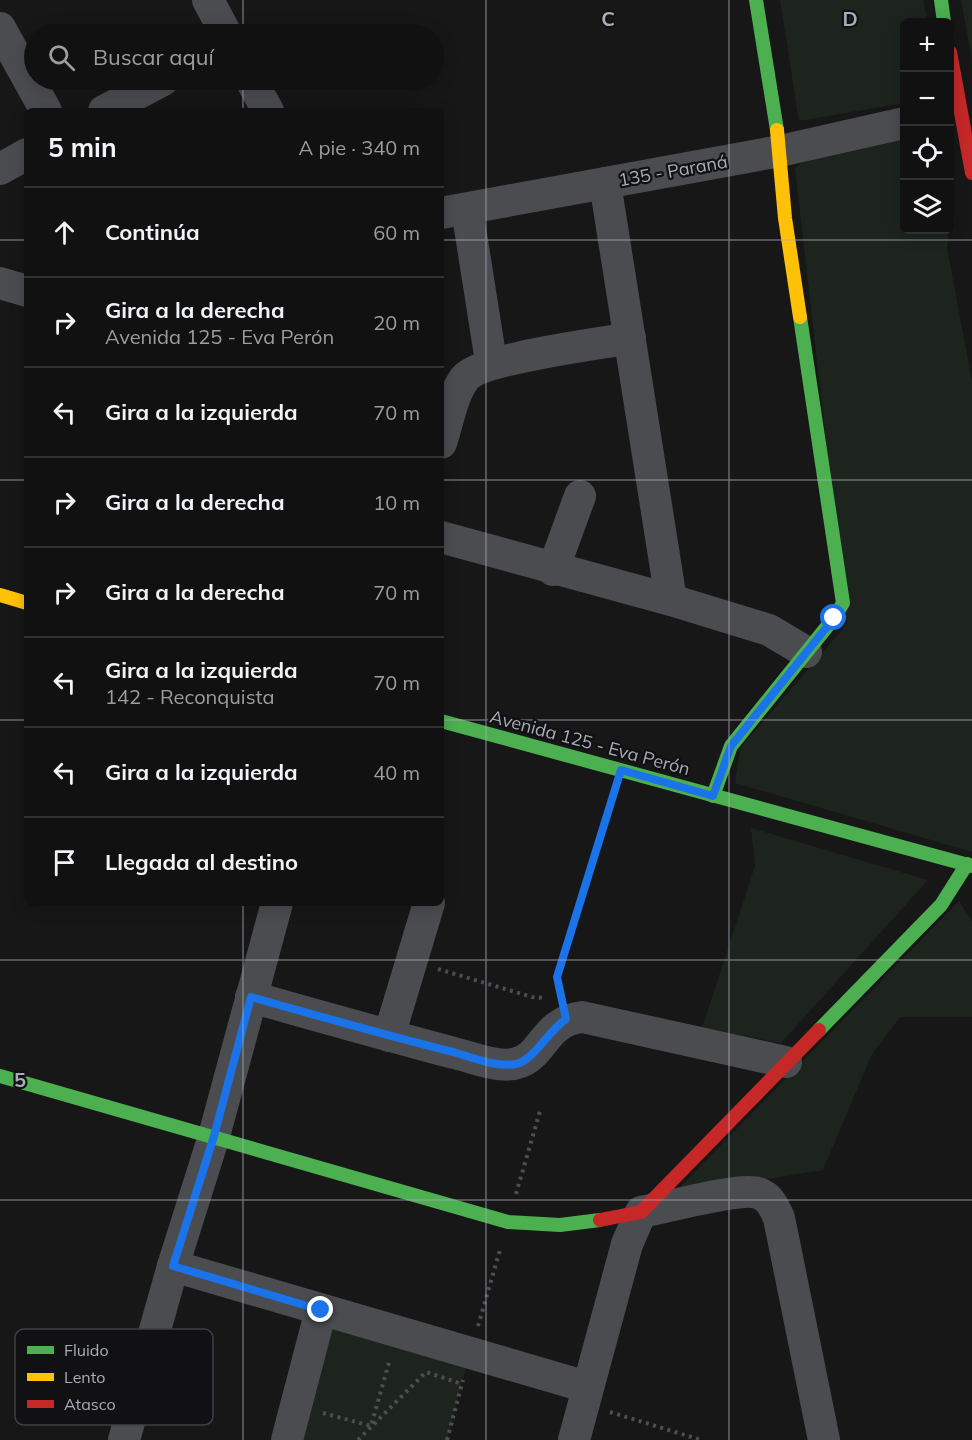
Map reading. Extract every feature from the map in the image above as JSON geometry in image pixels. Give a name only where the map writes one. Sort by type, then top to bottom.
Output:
[{"type":"street","points":[[208,0],[221,24]]},
{"type":"street","points":[[713,796],[731,746],[843,603],[842,582],[785,218],[780,151],[756,0]]},
{"type":"street","points":[[941,0],[943,18]]},
{"type":"street","points":[[0,28],[24,71]]},
{"type":"street","points":[[34,90],[44,108]]},
{"type":"street","points":[[110,108],[144,90]]},
{"type":"street","points":[[256,90],[266,108]]},
{"type":"street","points":[[954,111],[972,173]]},
{"type":"street","name":"135 - Paraná","points":[[454,211],[780,151],[900,124]]},
{"type":"street","points":[[0,169],[24,156]]},
{"type":"street","points":[[605,183],[671,600]]},
{"type":"street","points":[[454,211],[490,355],[496,363]]},
{"type":"street","points":[[444,433],[458,391],[467,376],[496,363],[630,339]]},
{"type":"street","points":[[553,570],[580,496]]},
{"type":"street","points":[[444,538],[553,570],[671,600],[769,630],[806,652]]},
{"type":"street","points":[[0,595],[24,602]]},
{"type":"street","name":"Avenida 125 - Eva Perón","points":[[444,722],[969,865]]},
{"type":"street","points":[[574,1440],[627,1244],[641,1212],[941,906],[969,865]]},
{"type":"street","points":[[157,1329],[173,1266],[214,1136],[276,906]]},
{"type":"street","points":[[389,1036],[428,906]]},
{"type":"street","points":[[251,997],[389,1036],[493,1062],[516,1064],[527,1058],[557,1025],[564,1010],[582,1017],[786,1062]]},
{"type":"street","points":[[0,1076],[508,1222],[541,1227],[573,1226],[740,1192],[758,1193],[771,1201],[779,1218],[824,1440]]},
{"type":"street","points":[[173,1266],[470,1353],[585,1396]]},
{"type":"street","points":[[287,1440],[321,1310]]},
{"type":"path","points":[[564,1010],[557,977],[621,770]]},
{"type":"path","points":[[412,961],[531,997],[564,1010]]},
{"type":"path","points":[[371,1426],[397,1332]]},
{"type":"path","points":[[447,1440],[470,1353]]},
{"type":"path","points":[[358,1440],[426,1372],[462,1384]]},
{"type":"path","points":[[585,1396],[701,1440]]},
{"type":"path","points":[[296,1406],[371,1426]]},
{"type":"shaded area","points":[[780,0],[923,0],[927,18],[900,18],[900,104],[799,121]]},
{"type":"shaded area","points":[[961,0],[972,0],[972,60]]},
{"type":"shaded area","points":[[900,136],[900,234],[949,234],[947,248],[972,381],[972,852],[735,783],[740,748],[847,624],[795,168],[817,150]]},
{"type":"shaded area","points":[[751,828],[928,880],[781,1043],[702,1028],[755,866]]},
{"type":"shaded area","points":[[959,901],[972,921],[972,1017],[900,1017],[872,1054],[823,1170],[672,1195]]},
{"type":"shaded area","points":[[321,1310],[470,1353],[447,1440],[287,1440]]},
{"type":"traffic: fast","points":[[756,0],[777,130]]},
{"type":"traffic: fast","points":[[941,0],[943,18]]},
{"type":"traffic: fast","points":[[713,796],[731,746],[834,618],[843,603],[800,317]]},
{"type":"traffic: fast","points":[[444,722],[972,866]]},
{"type":"traffic: fast","points":[[819,1030],[941,905],[967,864]]},
{"type":"traffic: fast","points":[[0,1076],[508,1222],[560,1225],[600,1220]]},
{"type":"traffic: slow","points":[[777,130],[785,218],[800,317]]},
{"type":"traffic: slow","points":[[0,595],[24,602]]},
{"type":"traffic: jam","points":[[954,72],[972,173]]},
{"type":"traffic: jam","points":[[600,1220],[641,1212],[819,1030]]},
{"type":"route","points":[[321,1310],[173,1266],[214,1136],[251,997],[389,1036],[493,1062],[516,1064],[527,1058],[557,1025],[566,1019],[557,977],[621,770],[713,796],[731,746],[834,618]]}]
